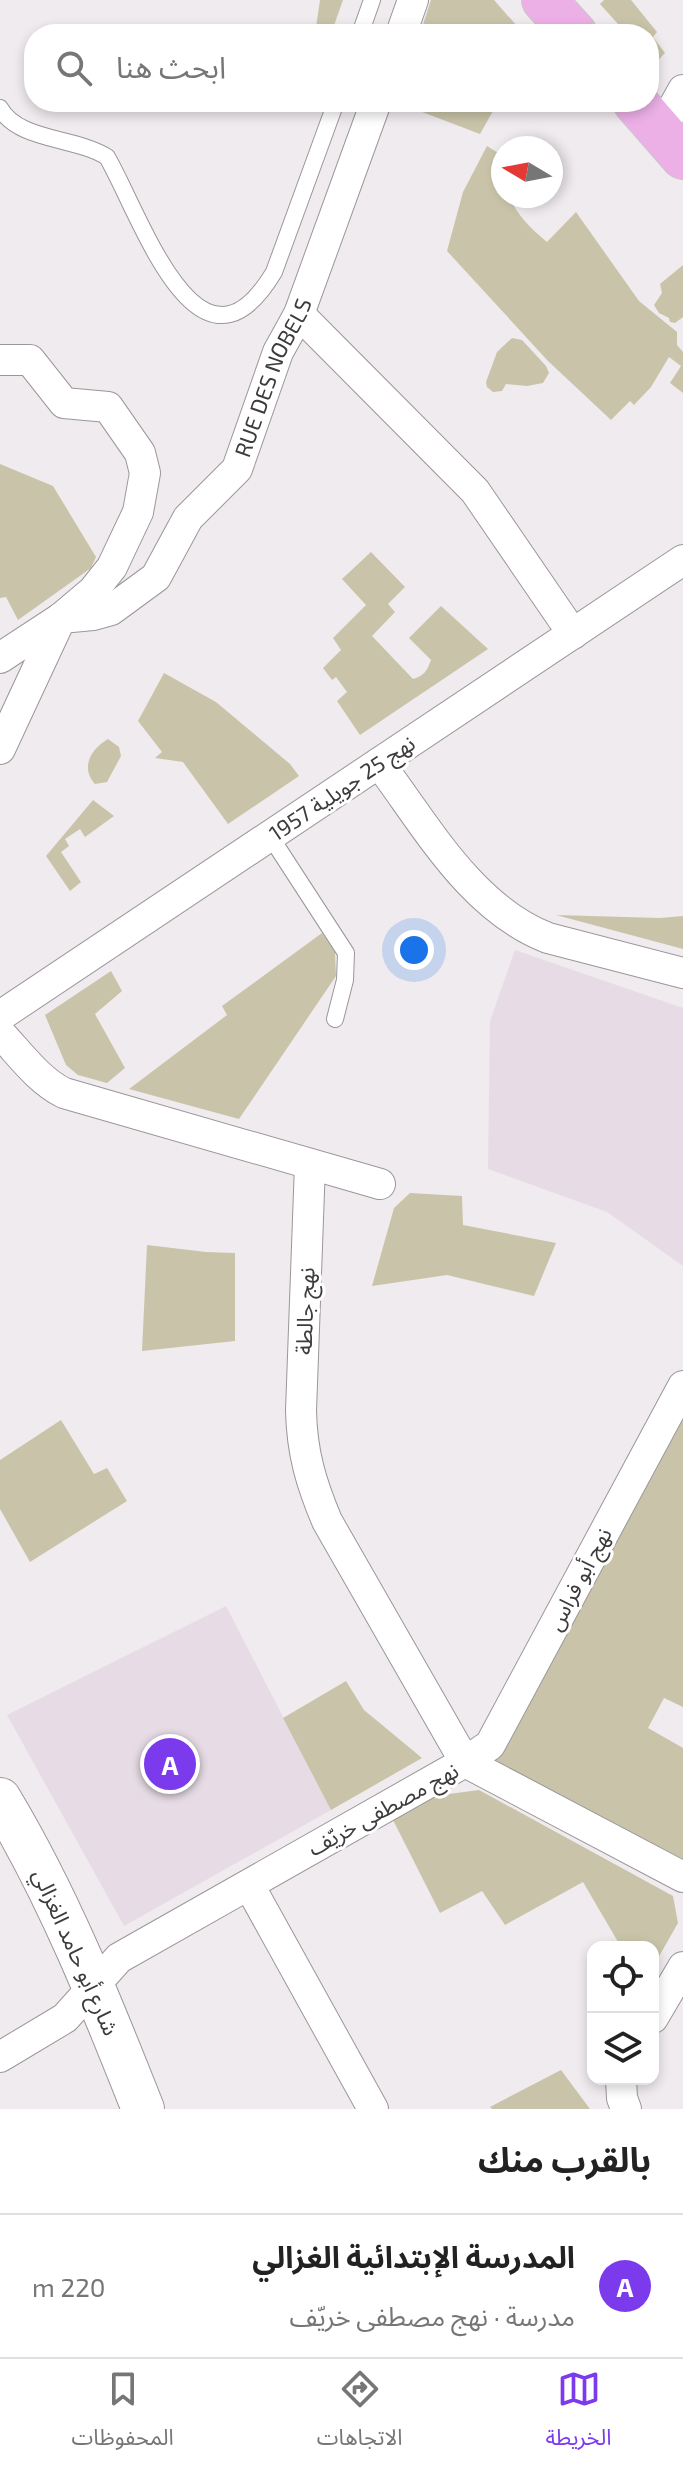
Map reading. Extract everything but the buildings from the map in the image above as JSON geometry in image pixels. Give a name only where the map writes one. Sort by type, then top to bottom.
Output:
[{"type":"main road","points":[[544,0],[566,24]]},
{"type":"main road","name":"شارع أبو حامد الغزالي","points":[[0,1799],[26,1842],[94,1986],[143,2109]]},
{"type":"street","points":[[405,24],[413,0]]},
{"type":"street","points":[[659,130],[683,90]]},
{"type":"street","name":"RUE DES NOBELS","points":[[61,618],[111,610],[156,577],[188,518],[237,469],[278,352],[299,314],[372,112]]},
{"type":"street","points":[[299,314],[475,491],[573,634]]},
{"type":"street","points":[[0,360],[30,360],[64,403],[108,407],[140,453],[145,473],[138,512],[112,567],[93,591],[61,618],[0,658]]},
{"type":"street","name":"نهج 25 جويلية 1957","points":[[0,1016],[573,634],[680,568]]},
{"type":"street","points":[[0,749],[61,618]]},
{"type":"street","points":[[379,763],[454,864],[487,900],[528,931],[683,973]]},
{"type":"street","points":[[0,1033],[39,1076],[64,1093],[380,1184]]},
{"type":"street","name":"نهج جالطة","points":[[310,1164],[301,1411],[302,1442],[307,1465],[327,1521],[465,1762]]},
{"type":"street","name":"نهج أبو فراس","points":[[465,1762],[490,1745],[683,1386]]},
{"type":"street","name":"نهج مصطفى خريّف","points":[[0,2057],[65,2018],[119,1958],[465,1762],[683,1877]]},
{"type":"street","points":[[249,1885],[373,2109]]},
{"type":"street","points":[[656,2013],[683,1967]]},
{"type":"street","points":[[621,2085],[626,2109]]},
{"type":"lane","points":[[364,24],[372,0]]},
{"type":"lane","points":[[0,108],[17,127],[94,149],[107,157],[169,276],[186,298],[208,312],[224,315],[236,314],[250,306],[274,272],[332,112]]},
{"type":"lane","points":[[270,836],[346,953],[345,980],[335,1019]]},
{"type":"shaded area","points":[[320,0],[343,0],[335,24],[316,24]]},
{"type":"shaded area","points":[[431,0],[494,0],[515,24],[423,24]]},
{"type":"shaded area","points":[[604,0],[631,0],[650,24],[618,24],[600,4]]},
{"type":"shaded area","points":[[659,45],[665,53],[659,59]]},
{"type":"shaded area","points":[[422,112],[492,112],[480,134]]},
{"type":"shaded area","points":[[487,146],[491,148],[491,208],[515,208],[547,242],[576,212],[639,301],[677,332],[677,345],[683,352],[683,393],[670,383],[681,366],[669,357],[651,387],[634,405],[630,401],[611,420],[548,361],[447,251],[463,192]]},
{"type":"shaded area","points":[[683,265],[683,317],[675,323],[659,313],[654,305],[662,293],[660,284]]},
{"type":"shaded area","points":[[512,338],[522,340],[549,373],[543,383],[527,386],[506,384],[502,391],[493,392],[486,382],[497,352]]},
{"type":"shaded area","points":[[0,464],[53,486],[96,557],[91,568],[18,620],[6,597],[0,598]]},
{"type":"shaded area","points":[[371,552],[405,587],[388,604],[395,612],[372,636],[413,679],[425,672],[431,660],[409,638],[441,606],[488,649],[360,735],[337,701],[347,692],[336,677],[332,680],[323,668],[341,650],[333,638],[366,605],[342,579]]},
{"type":"shaded area","points":[[164,673],[216,702],[290,764],[299,776],[228,824],[183,762],[155,758],[162,752],[138,721]]},
{"type":"shaded area","points":[[108,739],[119,747],[121,756],[107,782],[95,784],[88,765],[92,753]]},
{"type":"shaded area","points":[[93,800],[114,816],[85,837],[80,829],[65,839],[69,846],[61,852],[81,882],[70,891],[46,856]]},
{"type":"shaded area","points":[[556,915],[683,916],[683,949]]},
{"type":"shaded area","points":[[322,933],[335,952],[336,976],[239,1119],[129,1089],[227,1015],[222,1006]]},
{"type":"shaded area","points":[[515,950],[683,1008],[683,1266],[607,1212],[488,1169],[490,1021]]},
{"type":"shaded area","points":[[111,971],[122,991],[95,1014],[125,1068],[107,1083],[78,1075],[66,1065],[45,1015]]},
{"type":"shaded area","points":[[410,1193],[462,1196],[463,1225],[556,1243],[534,1296],[447,1275],[372,1286],[394,1208]]},
{"type":"shaded area","points":[[147,1245],[235,1253],[235,1341],[142,1351]]},
{"type":"shaded area","points":[[683,1409],[683,1707],[664,1698],[648,1728],[683,1748],[683,1859],[492,1762]]},
{"type":"shaded area","points":[[61,1420],[94,1474],[107,1468],[127,1501],[30,1562],[0,1509],[0,1460]]},
{"type":"shaded area","points":[[226,1606],[331,1810],[124,1926],[7,1715]]},
{"type":"shaded area","points":[[346,1681],[364,1710],[422,1758],[331,1810],[283,1718]]},
{"type":"shaded area","points":[[479,1790],[673,1896],[678,1923],[659,1956],[659,1941],[617,1941],[583,1882],[505,1925],[482,1891],[440,1913],[393,1820],[434,1796]]},
{"type":"shaded area","points":[[561,2070],[590,2109],[490,2107]]},
{"type":"place","name":"المدرسة الإبتدائية الغزالي","points":[[170,1764]]}]
